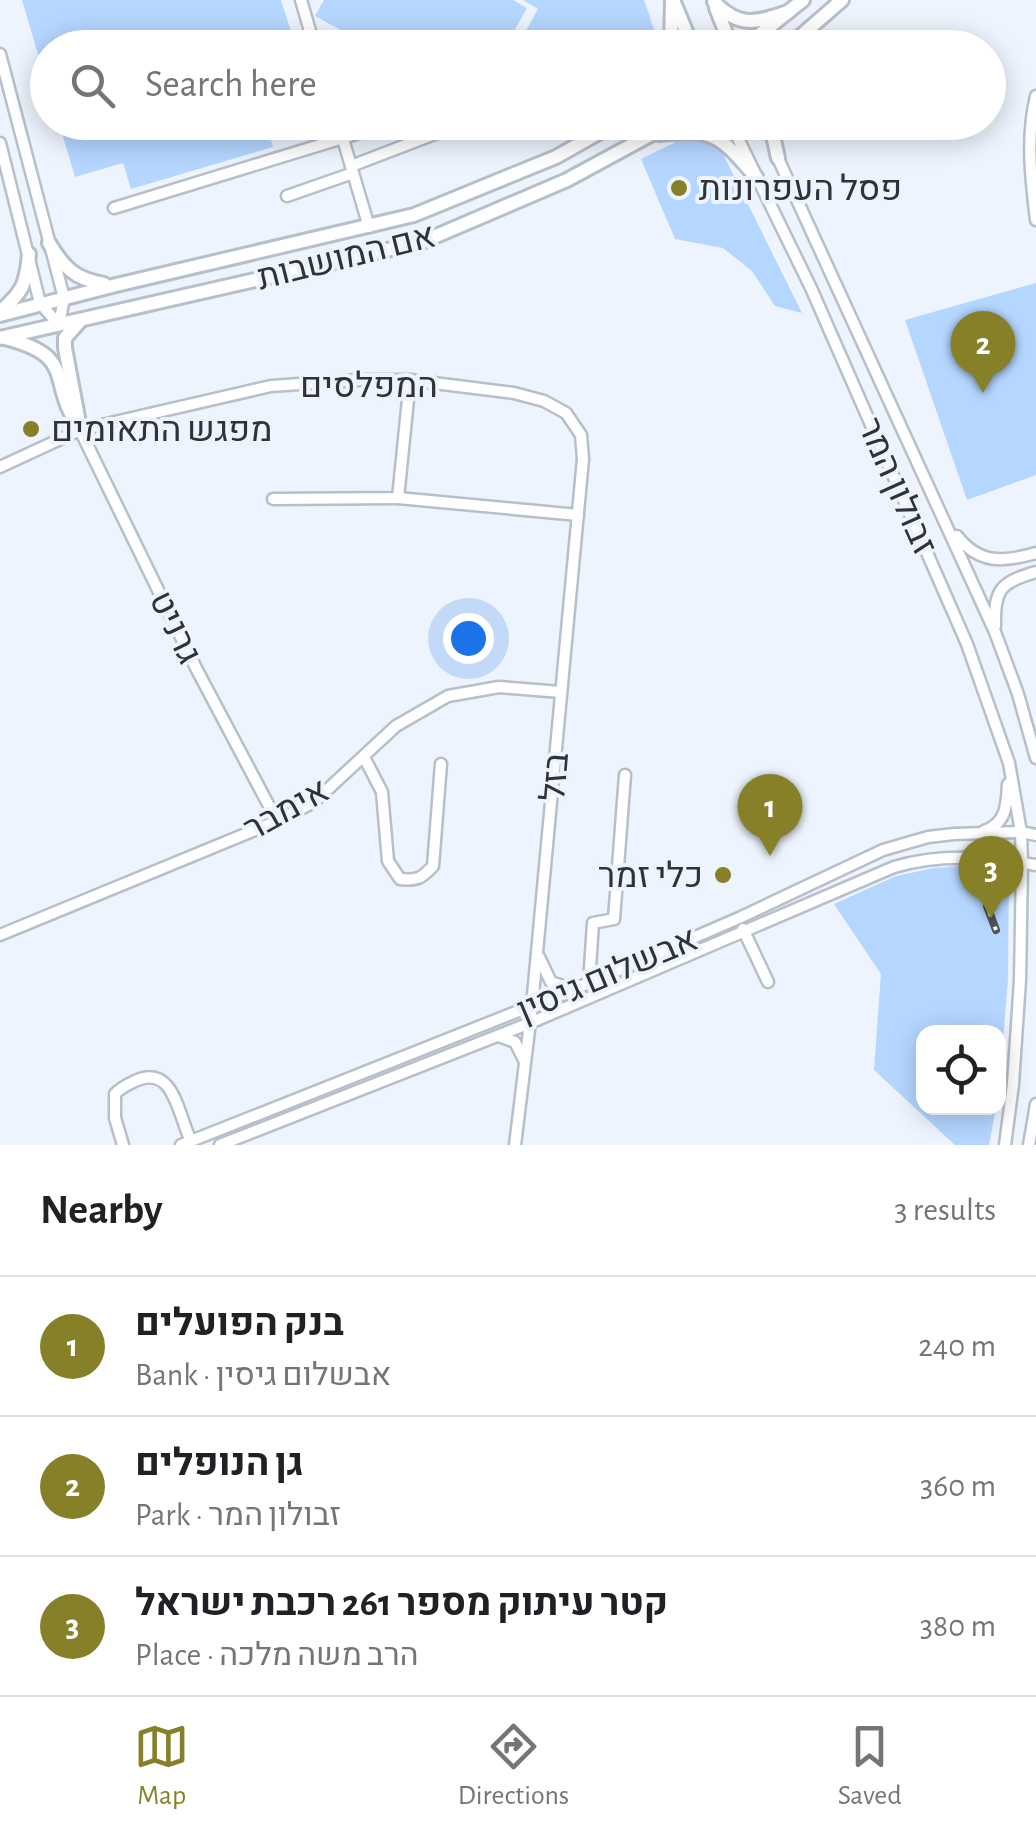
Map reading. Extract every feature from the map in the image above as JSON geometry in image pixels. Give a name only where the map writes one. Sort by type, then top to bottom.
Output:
[{"type":"main road","points":[[671,30],[672,0]]},
{"type":"main road","points":[[672,0],[685,30]]},
{"type":"main road","points":[[766,30],[802,0]]},
{"type":"main road","points":[[813,30],[842,0]]},
{"type":"main road","points":[[714,1],[728,18],[747,23],[788,12]]},
{"type":"main road","points":[[714,1],[725,30]]},
{"type":"main road","points":[[810,30],[822,20]]},
{"type":"main road","name":"אם המושבות","points":[[0,314],[414,216],[556,157],[586,140]]},
{"type":"main road","name":"אם המושבות","points":[[1,338],[422,242],[567,180],[642,140]]},
{"type":"main road","points":[[720,140],[756,177]]},
{"type":"main road","points":[[774,140],[778,158]]},
{"type":"main road","points":[[49,243],[65,269],[84,281],[112,286]]},
{"type":"main road","points":[[0,314],[20,293],[27,279],[29,254]]},
{"type":"main road","points":[[80,430],[64,348],[68,332],[81,320]]},
{"type":"main road","points":[[1,338],[35,346],[54,360],[70,414],[80,430]]},
{"type":"street","points":[[301,0],[310,30]]},
{"type":"street","points":[[0,54],[64,298],[59,325]]},
{"type":"street","points":[[1036,96],[1030,171],[1036,220]]},
{"type":"street","points":[[114,208],[343,140],[369,227]]},
{"type":"street","points":[[287,196],[423,140]]},
{"type":"street","name":"זבולון המר","points":[[739,140],[811,288],[967,644],[1008,763],[1022,863],[1020,980],[1005,1145]]},
{"type":"street","name":"זבולון המר","points":[[770,140],[995,632],[1036,758]]},
{"type":"street","points":[[0,147],[40,303],[59,325]]},
{"type":"street","points":[[398,498],[410,380]]},
{"type":"street","name":"המפלסים","points":[[0,467],[80,430],[271,386],[410,380],[514,393],[566,413]]},
{"type":"street","name":"בזל","points":[[515,1145],[538,952],[583,459],[581,435],[566,413]]},
{"type":"street","name":"גרניט","points":[[80,430],[197,670],[277,820]]},
{"type":"street","points":[[273,500],[398,498],[578,515]]},
{"type":"street","points":[[943,517],[962,543],[988,560],[1008,561],[1036,553]]},
{"type":"street","points":[[995,632],[995,599],[1000,589],[1016,578],[1036,572]]},
{"type":"street","name":"אימבר","points":[[0,934],[314,802],[396,726],[448,696],[499,686],[562,692]]},
{"type":"street","points":[[364,757],[382,792],[388,860],[400,878],[412,881],[422,878],[433,866],[441,764]]},
{"type":"street","points":[[978,832],[991,828],[1005,814],[1008,763]]},
{"type":"street","points":[[589,983],[594,923],[614,919],[625,775]]},
{"type":"street","name":"אבשלום גיסין","points":[[186,1143],[589,983],[904,842],[978,832],[1036,835]]},
{"type":"street","name":"אבשלום גיסין","points":[[220,1145],[530,1023],[914,861],[979,858],[1036,865]]},
{"type":"street","points":[[738,918],[768,982]]},
{"type":"street","points":[[538,952],[551,982],[576,988]]},
{"type":"street","points":[[498,1036],[516,1042],[525,1064]]},
{"type":"street","points":[[123,1145],[114,1118],[115,1094],[120,1088],[155,1075],[163,1078],[170,1090],[186,1143]]},
{"type":"street","points":[[1029,1145],[1036,1104]]},
{"type":"shaded area","points":[[22,0],[281,0],[291,30],[31,30]]},
{"type":"shaded area","points":[[324,0],[513,0],[527,8],[515,30],[341,30],[315,16]]},
{"type":"shaded area","points":[[523,0],[644,0],[654,30],[526,30],[538,9]]},
{"type":"shaded area","points":[[64,140],[271,140],[273,147],[131,189],[123,163],[75,177]]},
{"type":"shaded area","points":[[680,140],[705,141],[722,152],[802,313],[775,306],[752,271],[723,248],[675,239],[641,159]]},
{"type":"shaded area","points":[[1036,283],[1036,475],[967,500],[905,320]]},
{"type":"shaded area","points":[[979,864],[1009,873],[1008,979],[1004,1025],[916,1025],[916,1109],[874,1070],[881,974],[834,904],[896,876]]},
{"type":"shaded area","points":[[923,1115],[995,1115],[989,1145],[955,1145]]},
{"type":"railway","points":[[987,906],[996,930]]},
{"type":"place","name":"פסל העפרונות","points":[[679,188]]},
{"type":"place","name":"גן הנופלים","points":[[983,393]]},
{"type":"place","name":"מפגש התאומים","points":[[31,429]]},
{"type":"place","name":"בנק הפועלים","points":[[770,856]]},
{"type":"place","name":"כלי זמר","points":[[723,875]]},
{"type":"place","name":"קטר עיתוק מספר 261 רכבת ישראל","points":[[991,918]]}]
